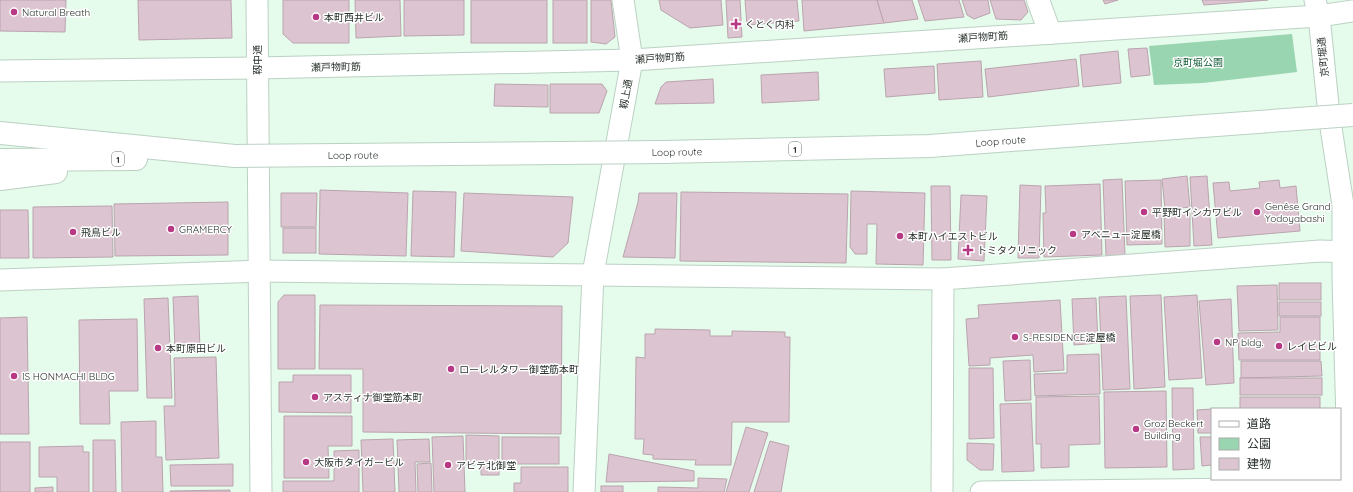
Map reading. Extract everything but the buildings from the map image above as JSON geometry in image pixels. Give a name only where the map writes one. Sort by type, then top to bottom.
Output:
[{"type":"main road","points":[[1038,0],[1050,33]]},
{"type":"main road","name":"Loop route","points":[[0,160],[663,152],[930,146],[1353,115]]},
{"type":"main road","points":[[0,133],[235,156]]},
{"type":"main road","name":"1","points":[[0,179],[164,158]]},
{"type":"street","name":"靱中通","points":[[257,0],[261,492]]},
{"type":"street","name":"靱上通","points":[[584,492],[593,274],[632,60],[623,0]]},
{"type":"street","name":"瀬戸物町筋","points":[[0,71],[257,68],[632,60],[1050,33],[1317,8],[1353,11]]},
{"type":"street","name":"京町堀通","points":[[1317,8],[1328,115],[1343,205],[1348,252],[1350,488]]},
{"type":"street","points":[[0,280],[260,271],[943,279],[1312,252],[1348,252]]},
{"type":"street","points":[[942,492],[943,279]]},
{"type":"street","points":[[981,492],[1350,488]]},
{"type":"green space","name":"京町堀公園","points":[[1292,34],[1297,72],[1203,83],[1154,85],[1149,46]]},
{"type":"place","name":"Natural Breath","points":[[14,12]]},
{"type":"place","name":"本町西井ビル","points":[[316,17]]},
{"type":"place","name":"くとく内科","points":[[736,24]]},
{"type":"place","name":"平野町イシカワビル","points":[[1144,212]]},
{"type":"place","name":"Genêse Grand Yodoyabashi","points":[[1257,212]]},
{"type":"place","name":"GRAMERCY","points":[[171,229]]},
{"type":"place","name":"飛鳥ビル","points":[[73,232]]},
{"type":"place","name":"アベニュー淀屋橋","points":[[1073,234]]},
{"type":"place","name":"本町ハイエストビル","points":[[900,236]]},
{"type":"place","name":"トミタクリニック","points":[[968,250]]},
{"type":"place","name":"S-RESIDENCE淀屋橋","points":[[1015,337]]},
{"type":"place","name":"NP bldg.","points":[[1217,342]]},
{"type":"place","name":"レイビビル","points":[[1279,346]]},
{"type":"place","name":"本町原田ビル","points":[[158,348]]},
{"type":"place","name":"ローレルタワー御堂筋本町","points":[[451,369]]},
{"type":"place","name":"IS HONMACHI BLDG","points":[[14,376]]},
{"type":"place","name":"アスティナ御堂筋本町","points":[[315,397]]},
{"type":"place","name":"Groz Beckert Building","points":[[1136,429]]},
{"type":"place","name":"大阪市タイガービル","points":[[306,462]]},
{"type":"place","name":"アビテ北御堂","points":[[448,465]]}]
